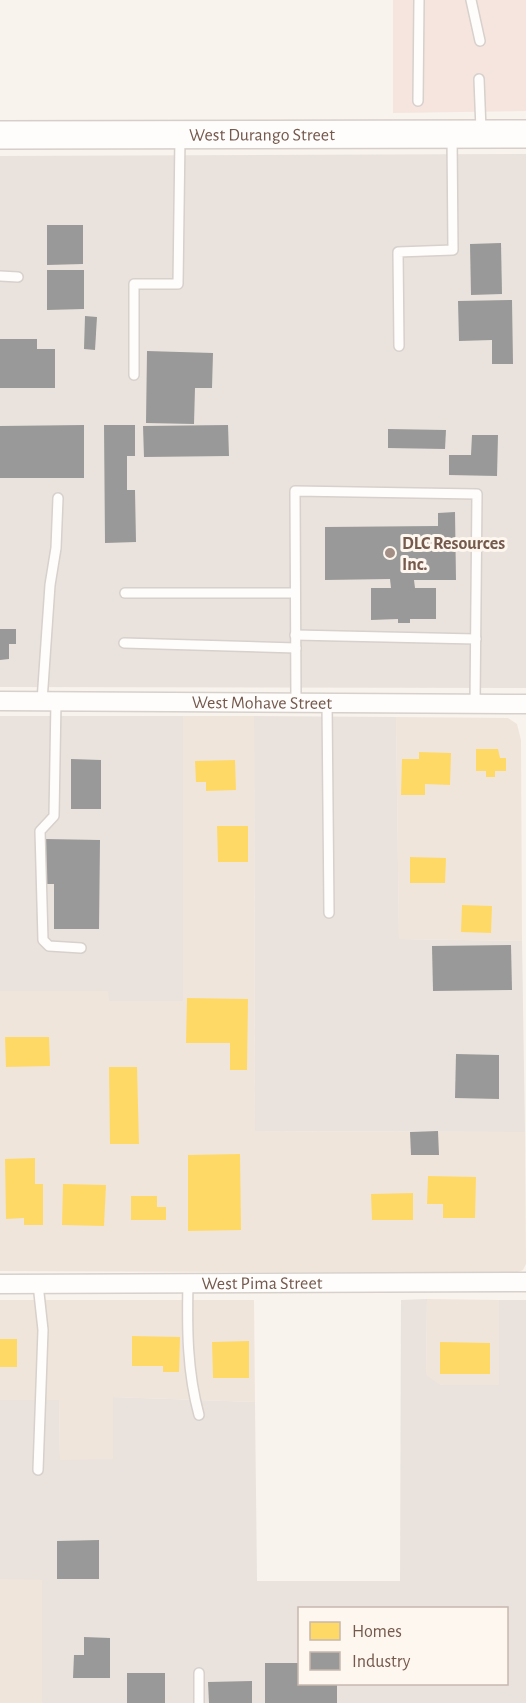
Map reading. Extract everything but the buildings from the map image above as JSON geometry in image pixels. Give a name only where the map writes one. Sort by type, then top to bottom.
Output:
[{"type":"street","name":"West Durango Street","points":[[0,135],[526,134]]},
{"type":"street","name":"West Mohave Street","points":[[0,700],[526,704]]},
{"type":"street","name":"West Pima Street","points":[[0,1284],[526,1282]]},
{"type":"lane","points":[[418,101],[419,0]]},
{"type":"lane","points":[[471,0],[480,41]]},
{"type":"lane","points":[[479,79],[481,134]]},
{"type":"lane","points":[[399,346],[398,252],[453,250],[452,134]]},
{"type":"lane","points":[[134,375],[134,284],[178,284],[180,135]]},
{"type":"lane","points":[[0,276],[18,277]]},
{"type":"lane","points":[[296,702],[295,491],[477,494],[475,704]]},
{"type":"lane","points":[[58,498],[56,548],[50,585],[49,701],[54,816],[40,831],[43,940],[49,946],[81,948]]},
{"type":"lane","points":[[125,593],[295,593]]},
{"type":"lane","points":[[295,635],[476,639]]},
{"type":"lane","points":[[124,643],[296,648]]},
{"type":"lane","points":[[327,703],[329,913]]},
{"type":"lane","points":[[188,1283],[190,1382],[199,1415]]},
{"type":"lane","points":[[38,1284],[44,1330],[38,1470]]},
{"type":"lane","points":[[199,1673],[199,1703]]},
{"type":"shaded area","points":[[393,0],[526,0],[526,111],[393,113]]},
{"type":"shaded area","points":[[526,154],[526,688],[0,687],[0,156]]},
{"type":"shaded area","points":[[0,716],[183,716],[183,1001],[109,1001],[108,991],[0,991]]},
{"type":"shaded area","points":[[183,716],[254,716],[255,1131],[525,1132],[526,1264],[523,1270],[515,1273],[0,1271],[0,991],[109,991],[109,1000],[183,1001]]},
{"type":"shaded area","points":[[254,716],[396,717],[399,939],[522,941],[525,1132],[255,1131]]},
{"type":"shaded area","points":[[396,717],[508,718],[517,724],[521,740],[522,941],[399,939]]},
{"type":"shaded area","points":[[427,1299],[499,1300],[499,1385],[441,1385],[426,1376]]},
{"type":"shaded area","points":[[427,1299],[426,1375],[441,1385],[499,1385],[499,1300],[526,1300],[526,1703],[42,1703],[42,1580],[0,1579],[0,1400],[59,1400],[60,1460],[113,1459],[113,1397],[255,1402],[257,1581],[400,1581],[401,1300]]},
{"type":"shaded area","points":[[0,1300],[254,1300],[255,1402],[113,1397],[113,1460],[60,1460],[59,1400],[0,1400]]},
{"type":"shaded area","points":[[0,1579],[42,1579],[42,1703],[0,1703]]},
{"type":"place","name":"DLC Resources Inc.","points":[[390,553]]}]
